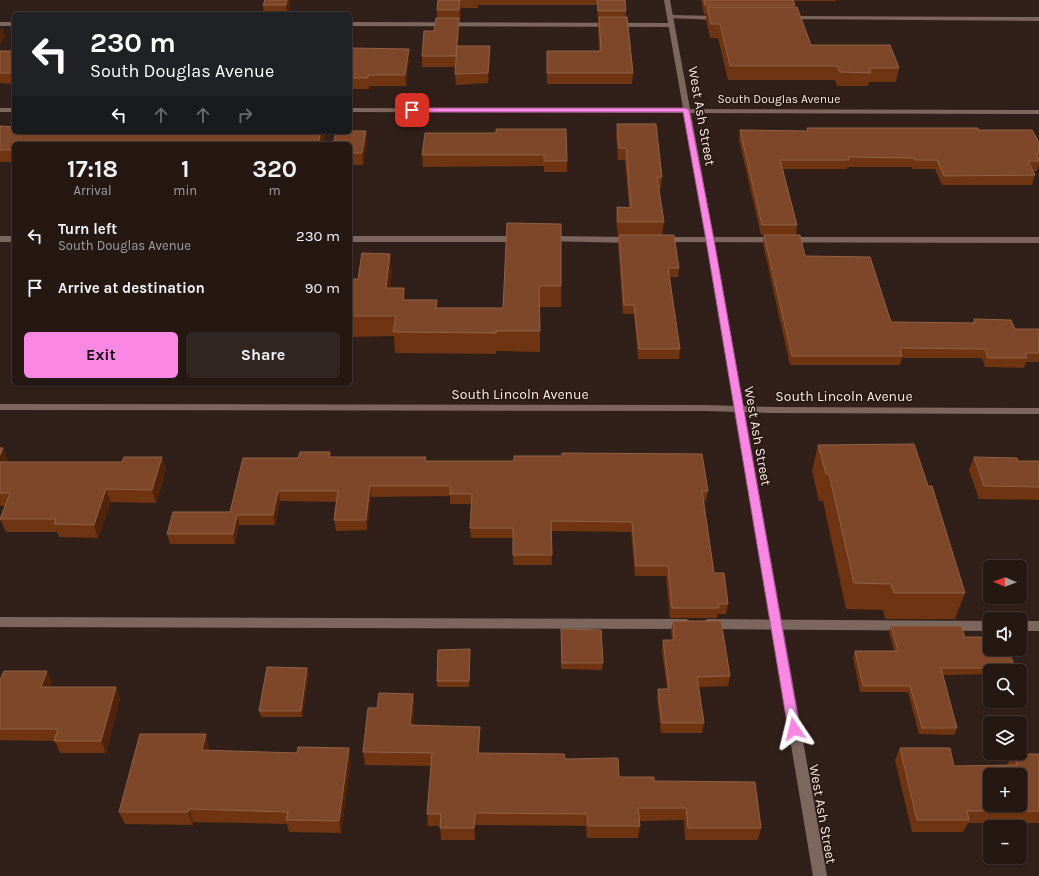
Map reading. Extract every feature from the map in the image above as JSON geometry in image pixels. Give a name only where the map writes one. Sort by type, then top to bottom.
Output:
[{"type":"street","name":"West Ash Street","points":[[667,0],[820,876]]},
{"type":"street","points":[[352,24],[671,21],[724,18]]},
{"type":"street","points":[[779,18],[1039,19]]},
{"type":"street","points":[[0,24],[12,24]]},
{"type":"street","points":[[0,110],[12,110]]},
{"type":"street","name":"South Douglas Avenue","points":[[352,110],[1039,112]]},
{"type":"street","points":[[0,239],[12,239]]},
{"type":"street","points":[[352,239],[526,239]]},
{"type":"street","points":[[542,239],[637,240]]},
{"type":"street","points":[[653,240],[1039,240]]},
{"type":"street","name":"South Lincoln Avenue","points":[[0,407],[1039,410]]},
{"type":"street","points":[[0,622],[983,626]]},
{"type":"street","points":[[1027,626],[1039,626]]},
{"type":"building","points":[[265,0],[287,0],[286,5],[263,5]]},
{"type":"building","points":[[438,0],[460,0],[459,10],[437,10]]},
{"type":"building","points":[[597,0],[625,0],[626,11],[598,11]]},
{"type":"building","points":[[704,0],[793,0],[795,5],[705,5]]},
{"type":"building","points":[[707,7],[797,7],[811,45],[890,45],[899,68],[869,68],[871,73],[840,72],[837,66],[730,66],[720,24],[711,24]]},
{"type":"building","points":[[599,17],[627,17],[633,73],[547,73],[547,51],[601,51]]},
{"type":"building","points":[[436,18],[459,18],[456,56],[422,56],[424,31],[434,31]]},
{"type":"building","points":[[457,46],[490,46],[488,73],[455,74]]},
{"type":"building","points":[[352,48],[409,49],[405,75],[368,75],[368,78],[352,78]]},
{"type":"building","points":[[0,51],[12,51],[12,73],[0,73]]},
{"type":"building","points":[[617,124],[656,124],[662,177],[657,177],[664,222],[618,222],[617,207],[631,208],[626,148],[619,148]]},
{"type":"building","points":[[0,126],[12,127],[12,134],[320,134],[318,142],[12,142],[12,150],[0,150]]},
{"type":"building","points":[[807,128],[978,128],[979,130],[1032,130],[1039,142],[1039,154],[1036,154],[1039,161],[1028,161],[1035,175],[944,176],[937,160],[915,160],[914,158],[848,157],[849,160],[780,160],[797,225],[762,225],[740,130],[808,131]]},
{"type":"building","points":[[496,129],[566,129],[567,161],[544,161],[544,155],[422,155],[425,133],[496,133]]},
{"type":"building","points":[[352,131],[366,131],[362,153],[352,153],[352,142],[334,142],[336,134],[352,134]]},
{"type":"building","points":[[507,223],[561,224],[561,286],[539,286],[540,331],[496,331],[496,333],[393,332],[396,316],[352,316],[352,279],[358,279],[362,253],[390,254],[386,288],[404,288],[403,300],[437,300],[436,308],[503,308]]},
{"type":"building","points":[[619,235],[674,235],[679,268],[668,268],[680,349],[639,349],[634,305],[624,305]]},
{"type":"building","points":[[764,235],[800,235],[805,256],[870,257],[891,322],[975,323],[974,319],[1011,320],[1015,329],[1039,329],[1039,353],[1025,353],[1027,358],[988,358],[985,349],[900,348],[902,356],[792,356]]},
{"type":"building","points":[[914,444],[928,486],[932,486],[965,593],[894,593],[891,584],[854,583],[829,474],[826,474],[818,445]]},
{"type":"building","points":[[0,448],[3,448],[0,455]]},
{"type":"building","points":[[300,452],[330,452],[329,457],[426,457],[425,461],[514,461],[514,456],[562,456],[562,453],[702,454],[708,491],[702,491],[714,573],[724,573],[728,604],[718,604],[719,608],[672,608],[668,566],[636,566],[632,522],[551,521],[552,555],[513,555],[513,528],[470,528],[472,494],[450,494],[450,486],[370,486],[366,520],[334,520],[338,491],[278,491],[273,515],[237,515],[233,534],[167,534],[173,512],[230,512],[243,458],[298,458]]},
{"type":"building","points":[[124,457],[162,457],[152,490],[106,489],[94,525],[54,524],[56,519],[0,519],[10,493],[0,493],[0,462],[122,462]]},
{"type":"building","points":[[974,457],[1017,458],[1018,461],[1039,461],[1039,487],[984,486]]},
{"type":"building","points":[[673,621],[721,621],[730,676],[697,677],[704,723],[662,723],[658,689],[669,689],[663,640],[674,640]]},
{"type":"building","points":[[891,626],[961,626],[965,637],[983,637],[983,656],[1011,656],[1014,664],[983,664],[983,668],[941,668],[957,728],[922,728],[910,686],[863,686],[855,651],[898,651]]},
{"type":"building","points":[[561,629],[601,630],[603,663],[562,663]]},
{"type":"building","points":[[470,649],[469,681],[437,681],[438,650]]},
{"type":"building","points":[[267,667],[307,668],[301,711],[259,711]]},
{"type":"building","points":[[4,671],[47,671],[41,687],[116,687],[101,741],[54,741],[58,729],[0,729],[0,680]]},
{"type":"building","points":[[379,693],[413,694],[410,725],[480,727],[478,753],[564,754],[565,759],[618,758],[619,777],[654,777],[654,781],[755,782],[761,828],[688,828],[686,808],[638,808],[640,826],[588,826],[587,814],[475,813],[474,828],[440,828],[441,814],[427,814],[432,753],[363,752],[368,708],[377,708]]},
{"type":"building","points":[[140,734],[206,734],[202,750],[297,753],[298,747],[349,748],[339,821],[286,820],[288,812],[189,809],[188,812],[119,812]]},
{"type":"building","points":[[900,748],[950,748],[954,766],[1017,765],[1015,760],[1027,760],[1027,754],[1039,754],[1039,811],[1027,811],[1027,768],[983,768],[983,811],[967,811],[969,820],[917,820]]},
{"type":"route","points":[[412,110],[686,110],[710,240],[794,729]]}]
